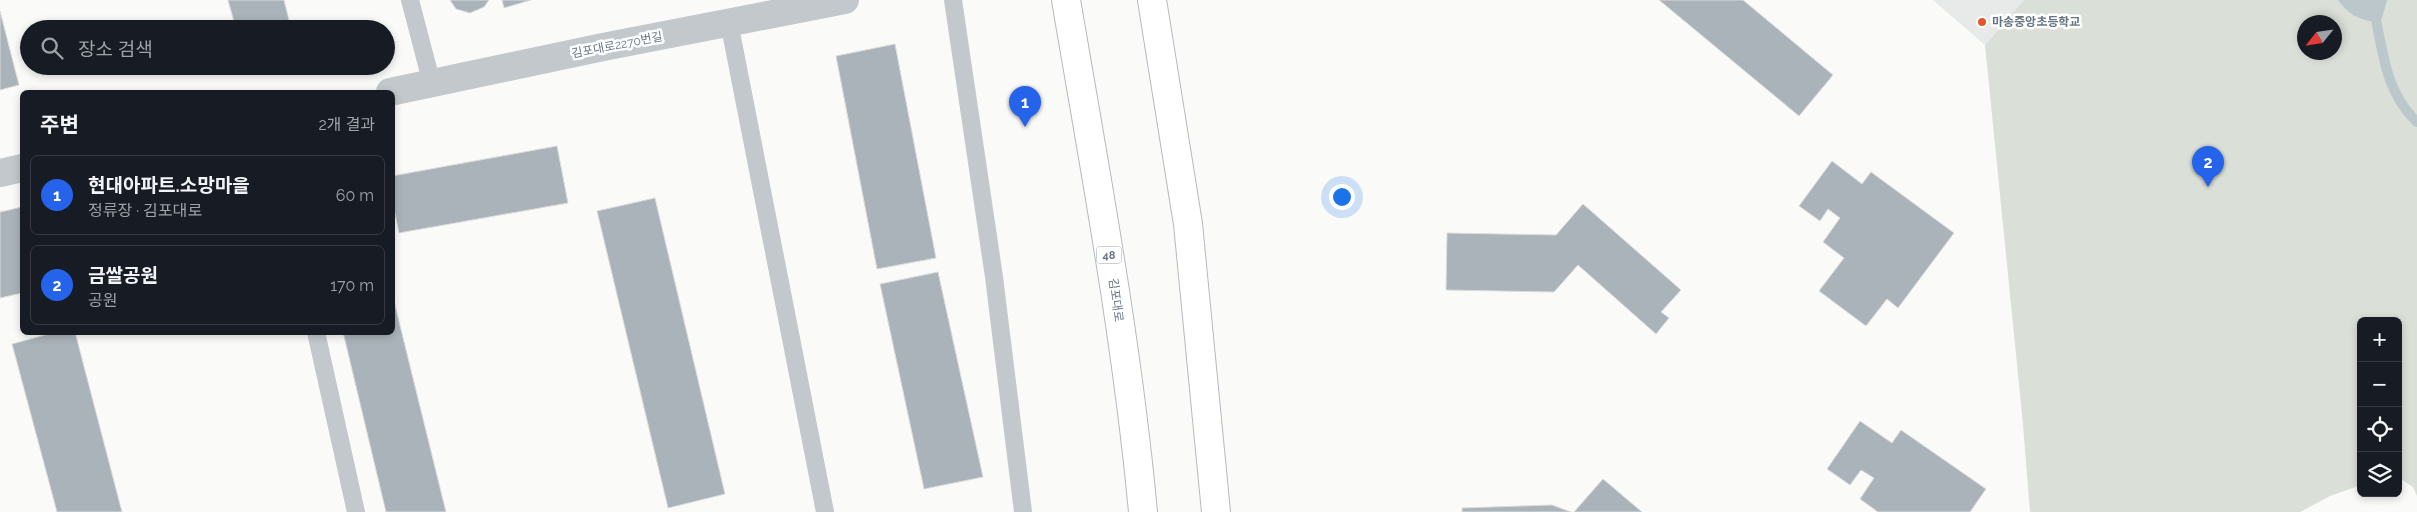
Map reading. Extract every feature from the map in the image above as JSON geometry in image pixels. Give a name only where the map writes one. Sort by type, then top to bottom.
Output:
[{"type":"main road","name":"김포대로","points":[[1066,0],[1105,229],[1137,448],[1143,512]]},
{"type":"main road","points":[[1152,0],[1188,224],[1216,512]]},
{"type":"street","name":"김포대로2270번길","points":[[395,91],[845,0]]},
{"type":"street","points":[[0,173],[20,168]]},
{"type":"lane","points":[[410,0],[432,84]]},
{"type":"lane","points":[[953,0],[994,278],[1022,512]]},
{"type":"lane","points":[[729,22],[825,512]]},
{"type":"lane","points":[[317,335],[356,512]]},
{"type":"shaded area","name":"마송중앙초등학교","points":[[1933,0],[2024,0],[1985,45]]},
{"type":"shaded area","points":[[2024,0],[2417,0],[2417,496],[2413,487],[2402,480],[2402,317],[2357,317],[2357,486],[2330,496],[2300,512],[2030,512],[1985,45]]},
{"type":"shaded area","points":[[2338,0],[2387,0],[2382,18],[2375,22],[2364,20],[2354,15],[2345,9]]},
{"type":"building","points":[[228,0],[284,0],[289,20],[234,20]]},
{"type":"building","points":[[450,0],[489,0],[484,7],[470,13],[456,9]]},
{"type":"building","points":[[502,0],[531,0],[504,8]]},
{"type":"building","points":[[1659,0],[1743,0],[1833,75],[1799,116]]},
{"type":"building","points":[[0,11],[19,85],[0,90]]},
{"type":"building","points":[[895,44],[936,258],[877,269],[836,56]]},
{"type":"building","points":[[557,146],[568,203],[399,233],[395,214],[395,175]]},
{"type":"building","points":[[1832,161],[1862,184],[1871,172],[1954,233],[1898,308],[1887,299],[1866,326],[1819,291],[1844,258],[1823,242],[1840,218],[1828,209],[1820,221],[1799,206]]},
{"type":"building","points":[[655,198],[725,494],[668,508],[597,211]]},
{"type":"building","points":[[1583,204],[1681,290],[1661,312],[1669,318],[1656,334],[1578,265],[1554,292],[1446,290],[1447,233],[1556,235]]},
{"type":"building","points":[[20,207],[20,293],[0,298],[0,212]]},
{"type":"building","points":[[938,272],[983,477],[924,489],[880,284]]},
{"type":"building","points":[[395,305],[446,512],[386,512],[344,335],[395,335]]},
{"type":"building","points":[[45,335],[76,335],[122,512],[57,512],[12,344]]},
{"type":"building","points":[[1860,421],[1892,443],[1901,430],[1986,489],[1970,512],[1878,512],[1860,499],[1874,478],[1861,470],[1850,485],[1827,469]]},
{"type":"building","points":[[1603,479],[1642,512],[1574,512]]},
{"type":"building","points":[[1552,505],[1571,512],[1462,512],[1462,508]]},
{"type":"waterway","points":[[2374,10],[2383,56],[2392,84],[2398,98],[2417,122]]},
{"type":"place","name":"마송중앙초등학교","points":[[1982,22]]},
{"type":"place","name":"현대아파트.소망마을","points":[[1025,127]]},
{"type":"place","name":"금쌀공원","points":[[2208,187]]}]
